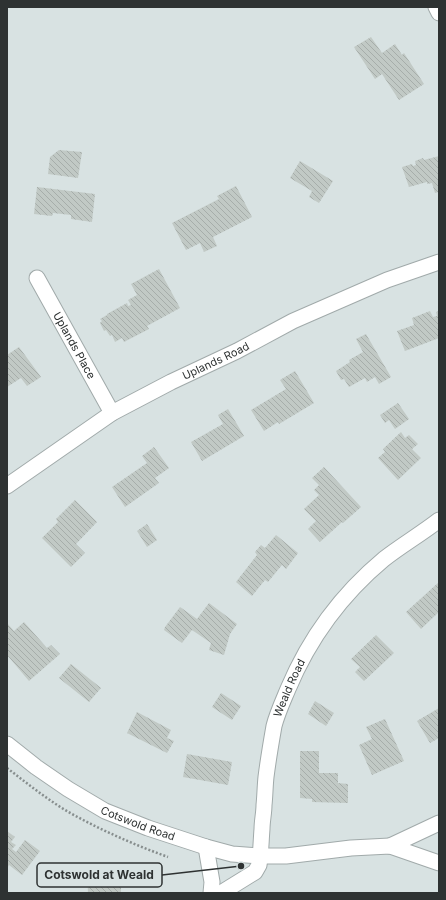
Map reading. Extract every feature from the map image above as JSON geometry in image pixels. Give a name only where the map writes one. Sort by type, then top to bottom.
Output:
[{"type":"street","points":[[436,7],[439,13]]},
{"type":"street","name":"Uplands Road","points":[[7,486],[112,413],[171,382],[237,351],[293,321],[387,280],[439,262]]},
{"type":"street","name":"Uplands Place","points":[[37,278],[112,413]]},
{"type":"street","name":"Weald Road","points":[[221,893],[255,872],[259,865],[266,778],[275,726],[293,676],[305,653],[333,612],[366,575],[385,558],[439,520]]},
{"type":"street","name":"Cotswold Road","points":[[7,744],[68,790],[105,811],[148,828],[232,854],[286,856],[351,848],[390,846]]},
{"type":"street","points":[[390,846],[439,823]]},
{"type":"street","points":[[390,846],[439,863]]},
{"type":"street","points":[[206,847],[212,882],[211,893]]},
{"type":"building","points":[[371,37],[382,53],[395,44],[402,55],[404,53],[424,84],[399,100],[382,74],[375,79],[354,47]]},
{"type":"building","points":[[59,150],[82,152],[78,178],[48,174],[50,157]]},
{"type":"building","points":[[439,156],[439,192],[435,193],[432,183],[427,184],[427,182],[409,187],[402,167],[412,164],[413,166],[416,165],[415,161],[423,158],[424,160]]},
{"type":"building","points":[[300,161],[333,181],[319,203],[309,197],[312,191],[290,178]]},
{"type":"building","points":[[236,186],[252,217],[213,237],[217,246],[204,252],[200,243],[186,250],[172,223],[219,199],[217,196]]},
{"type":"building","points":[[37,187],[95,194],[92,222],[71,219],[71,215],[53,213],[52,216],[34,214]]},
{"type":"building","points":[[159,269],[180,308],[147,326],[149,329],[124,342],[122,338],[115,342],[112,335],[110,336],[106,330],[104,331],[100,323],[102,321],[100,319],[127,303],[128,306],[131,305],[128,300],[137,295],[131,284]]},
{"type":"building","points":[[430,311],[433,317],[437,316],[436,312],[439,311],[439,338],[405,351],[397,331],[414,325],[412,318]]},
{"type":"building","points":[[366,334],[391,377],[379,384],[375,377],[367,382],[365,378],[349,387],[344,379],[341,380],[336,371],[350,362],[349,360],[363,352],[356,339]]},
{"type":"building","points":[[19,347],[41,377],[27,386],[21,378],[7,387],[7,355]]},
{"type":"building","points":[[295,371],[314,403],[279,424],[278,422],[264,431],[251,410],[286,389],[280,380]]},
{"type":"building","points":[[398,403],[409,419],[395,429],[389,420],[385,423],[380,415]]},
{"type":"building","points":[[228,409],[244,436],[202,461],[191,442],[223,424],[218,415]]},
{"type":"building","points":[[401,432],[405,438],[409,435],[418,444],[412,449],[421,458],[398,480],[378,458],[385,452],[383,449]]},
{"type":"building","points":[[154,447],[169,468],[155,478],[159,483],[125,507],[112,487],[147,463],[142,456]]},
{"type":"building","points":[[324,467],[361,507],[320,542],[308,529],[316,521],[304,509],[319,495],[314,490],[319,485],[312,478]]},
{"type":"building","points":[[75,500],[97,522],[76,544],[85,553],[71,567],[42,538],[58,522],[56,519]]},
{"type":"building","points":[[147,524],[157,540],[147,547],[137,531]]},
{"type":"building","points":[[276,535],[298,553],[286,569],[282,565],[268,582],[265,580],[252,596],[236,582],[257,555],[255,552],[261,545],[265,548]]},
{"type":"building","points":[[439,582],[439,612],[421,629],[406,612]]},
{"type":"building","points":[[209,603],[237,624],[230,634],[224,655],[209,650],[211,643],[192,630],[182,643],[164,630],[180,607],[197,619]]},
{"type":"building","points":[[24,622],[47,648],[51,645],[60,654],[29,681],[7,655],[7,623],[14,631]]},
{"type":"building","points":[[376,635],[394,653],[364,681],[355,672],[360,667],[351,659]]},
{"type":"building","points":[[71,664],[101,688],[89,702],[59,678]]},
{"type":"building","points":[[221,693],[241,706],[232,720],[212,707]]},
{"type":"building","points":[[315,701],[334,713],[326,726],[308,714]]},
{"type":"building","points":[[439,708],[439,738],[430,743],[417,721]]},
{"type":"building","points":[[137,712],[171,730],[167,738],[174,741],[167,753],[127,733]]},
{"type":"building","points":[[385,719],[404,761],[372,775],[359,745],[372,739],[366,727]]},
{"type":"building","points":[[300,751],[319,751],[319,773],[338,773],[338,783],[348,784],[348,803],[312,802],[312,799],[300,798]]},
{"type":"building","points":[[187,754],[232,762],[228,785],[183,777]]},
{"type":"building","points":[[7,831],[15,837],[11,842],[16,845],[12,849],[16,852],[25,840],[40,851],[22,875],[9,865],[7,868]]},
{"type":"building","points":[[121,867],[121,893],[88,893],[87,868]]},
{"type":"place","name":"Cotswold at Weald","points":[[241,866]]}]
